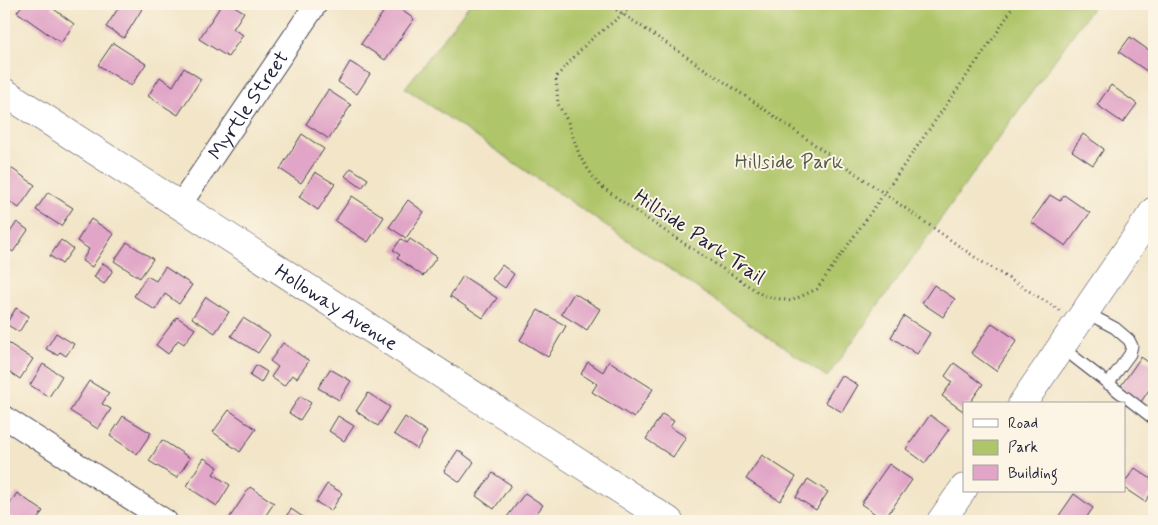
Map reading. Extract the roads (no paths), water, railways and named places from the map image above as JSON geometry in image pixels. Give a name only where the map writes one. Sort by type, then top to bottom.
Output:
[{"type":"street","name":"Myrtle Street","points":[[180,205],[316,4]]},
{"type":"street","name":"Holloway Avenue","points":[[4,92],[670,521]]},
{"type":"street","points":[[1023,402],[1154,211]]},
{"type":"street","points":[[4,417],[166,521]]},
{"type":"street","points":[[942,521],[963,490]]},
{"type":"lane","points":[[1082,317],[1115,328],[1129,340],[1132,346],[1130,354],[1108,384]]},
{"type":"lane","points":[[1061,347],[1154,419]]},
{"type":"park label","name":"Hillside Park","points":[[789,161]]}]
